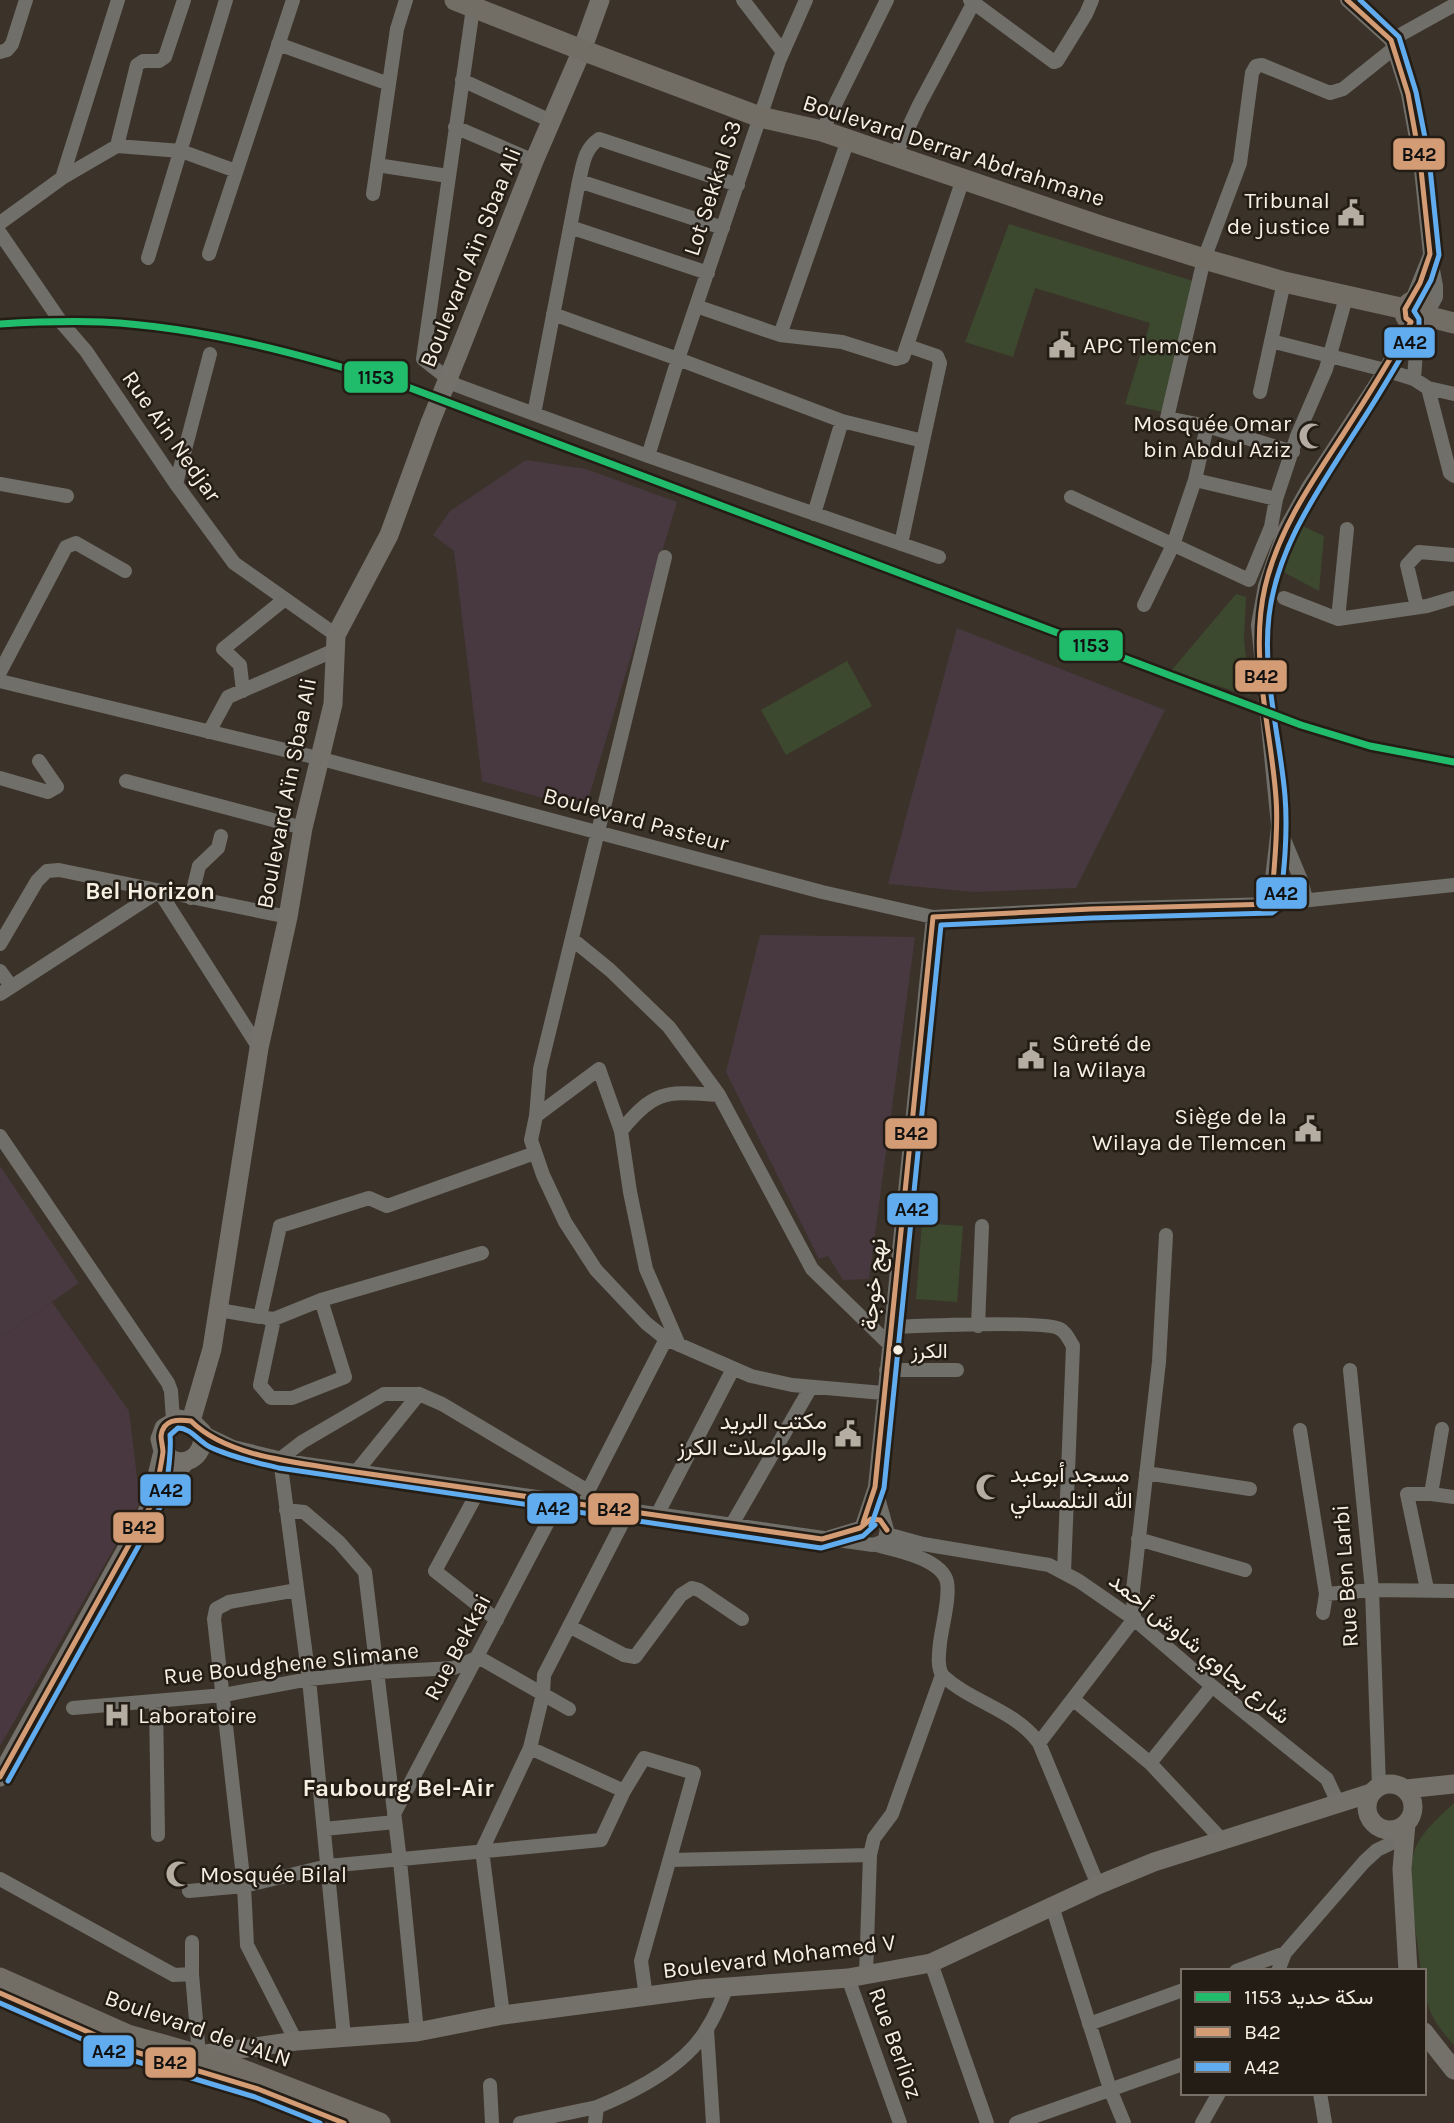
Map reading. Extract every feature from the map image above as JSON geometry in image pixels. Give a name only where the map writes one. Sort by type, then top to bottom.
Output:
[{"type":"main road","name":"Boulevard Aïn Sbaa Ali","points":[[189,1424],[212,1349],[259,1048],[288,918],[318,758],[333,704],[335,643],[390,535],[430,423],[600,0]]},
{"type":"main road","name":"Boulevard Derrar Abdrahmane","points":[[467,2],[582,50],[760,117],[848,139],[1204,259],[1284,282],[1347,294],[1454,323]]},
{"type":"main road","points":[[0,1777],[156,1496],[203,1447],[189,1424],[168,1423],[161,1433],[163,1451],[156,1496]]},
{"type":"main road","points":[[163,1451],[172,1460],[192,1458]]},
{"type":"main road","points":[[1386,1792],[1451,1784]]},
{"type":"main road","points":[[1386,1792],[1412,1814],[1396,1832]]},
{"type":"main road","points":[[1386,1792],[1375,1824],[1396,1832]]},
{"type":"main road","name":"Boulevard Mohamed V","points":[[199,2055],[296,2041],[417,2032],[503,2015],[727,1987],[857,1976],[931,1963],[1098,1885],[1154,1863],[1386,1792]]},
{"type":"main road","points":[[1396,1832],[1402,1869],[1408,1969]]},
{"type":"main road","name":"Boulevard de L'ALN","points":[[0,1978],[128,2035],[199,2055],[380,2123]]},
{"type":"main road","name":"Boulevard de L'ALN","points":[[0,1993],[129,2050],[258,2089],[344,2123]]},
{"type":"main road","points":[[1426,2035],[1454,2070]]},
{"type":"street","points":[[0,52],[12,44],[26,0]]},
{"type":"street","points":[[62,178],[118,0]]},
{"type":"street","points":[[117,146],[136,68],[143,61],[159,61],[165,57],[184,0]]},
{"type":"street","points":[[148,258],[226,0]]},
{"type":"street","points":[[209,254],[293,0]]},
{"type":"street","points":[[373,194],[397,29],[406,0]]},
{"type":"street","points":[[743,0],[783,52]]},
{"type":"street","name":"Lot Sekkal S3","points":[[648,456],[760,117],[783,52],[806,0]]},
{"type":"street","points":[[822,131],[887,0]]},
{"type":"street","points":[[895,156],[973,1],[1054,62],[1086,14],[1091,0]]},
{"type":"street","points":[[1347,0],[1392,45],[1399,60],[1420,160],[1430,254],[1417,314],[1414,379]]},
{"type":"street","points":[[467,2],[462,80],[424,359],[456,385],[648,456],[939,557]]},
{"type":"street","points":[[1293,452],[1207,426],[1167,418],[1204,259],[1240,163],[1252,73],[1256,66],[1262,65],[1330,93],[1343,89],[1392,45],[1444,5]]},
{"type":"street","points":[[278,44],[389,83]]},
{"type":"street","points":[[462,80],[551,121]]},
{"type":"street","points":[[455,127],[534,161]]},
{"type":"street","points":[[534,414],[584,156],[591,145],[599,139],[738,185]]},
{"type":"street","points":[[780,335],[848,139]]},
{"type":"street","points":[[0,223],[62,178],[117,146],[181,151],[236,171]]},
{"type":"street","points":[[377,165],[448,176]]},
{"type":"street","points":[[696,306],[780,335],[842,342],[896,359],[903,357],[963,179]]},
{"type":"street","points":[[579,181],[723,228]]},
{"type":"street","points":[[570,227],[708,273]]},
{"type":"street","name":"Rue Ain Nedjar","points":[[0,233],[234,563],[285,599],[335,643]]},
{"type":"street","points":[[1260,392],[1284,282]]},
{"type":"street","points":[[1071,497],[1249,580],[1271,527],[1276,499],[1297,436],[1326,369],[1347,294]]},
{"type":"street","points":[[553,314],[842,421],[923,441]]},
{"type":"street","points":[[1272,904],[1278,825],[1258,625],[1265,586],[1284,531],[1309,486],[1385,370],[1417,314]]},
{"type":"street","points":[[1271,341],[1385,370],[1414,379],[1428,388],[1454,394]]},
{"type":"street","points":[[901,544],[940,363],[937,356],[908,346]]},
{"type":"street","points":[[176,484],[211,354]]},
{"type":"street","points":[[1428,388],[1450,472],[1454,476]]},
{"type":"street","points":[[814,514],[842,421]]},
{"type":"street","points":[[1144,605],[1173,545],[1195,480],[1207,426]]},
{"type":"street","points":[[1195,480],[1276,499]]},
{"type":"street","points":[[0,484],[67,495]]},
{"type":"street","points":[[1338,619],[1347,529]]},
{"type":"street","points":[[0,672],[66,547],[76,543],[125,571]]},
{"type":"street","points":[[1417,607],[1407,565],[1411,558],[1419,552],[1454,555]]},
{"type":"street","points":[[665,556],[540,1069],[531,1140],[565,1222],[596,1270],[621,1299],[673,1342],[751,1376],[811,1387],[883,1393]]},
{"type":"street","points":[[1284,598],[1338,619],[1417,607],[1454,598]]},
{"type":"street","points":[[243,691],[240,665],[223,649],[285,599]]},
{"type":"street","points":[[209,732],[228,698],[335,643]]},
{"type":"street","name":"Boulevard Pasteur","points":[[0,681],[318,758],[822,892],[933,917],[1272,904],[1306,899],[1454,889]]},
{"type":"street","points":[[0,778],[48,792],[57,787],[39,761]]},
{"type":"street","points":[[126,781],[303,828]]},
{"type":"street","points":[[1278,825],[1306,899]]},
{"type":"street","points":[[191,898],[199,866],[218,848],[221,836]]},
{"type":"street","points":[[0,944],[37,881],[47,872],[59,870],[288,918]]},
{"type":"street","points":[[0,971],[6,990],[159,891]]},
{"type":"street","points":[[159,891],[259,1048]]},
{"type":"street","name":"نهج خوجة","points":[[862,1525],[875,1487],[933,917]]},
{"type":"street","points":[[572,939],[610,970],[669,1027],[719,1095],[812,1269],[890,1345]]},
{"type":"street","points":[[536,1116],[598,1069],[621,1131],[646,1269],[673,1342],[588,1498]]},
{"type":"street","points":[[621,1131],[638,1109],[653,1100],[670,1094],[719,1095]]},
{"type":"street","points":[[0,1136],[167,1383],[189,1424],[240,1449],[280,1460],[559,1501],[588,1498]]},
{"type":"street","points":[[321,1300],[345,1377],[292,1398],[271,1398],[260,1385],[279,1226],[369,1198],[387,1206],[535,1153]]},
{"type":"street","points":[[978,1326],[982,1226]]},
{"type":"street","points":[[1039,1743],[1134,1619],[1133,1590],[1159,1362],[1166,1235]]},
{"type":"street","points":[[219,1310],[267,1318],[482,1253]]},
{"type":"street","points":[[893,1327],[1058,1328],[1067,1335],[1073,1346],[1064,1572]]},
{"type":"street","points":[[657,1515],[733,1369]]},
{"type":"street","points":[[886,1370],[957,1370]]},
{"type":"street","name":"Rue Ben Larbi","points":[[1350,1370],[1371,1590],[1386,1792]]},
{"type":"street","points":[[731,1526],[811,1387]]},
{"type":"street","points":[[280,1460],[302,1442],[384,1394],[419,1394],[442,1404],[588,1498],[628,1512],[873,1545],[901,1551],[928,1562],[942,1572],[947,1586],[939,1658],[942,1675],[891,1814],[874,1838],[857,1976]]},
{"type":"street","points":[[356,1472],[419,1394]]},
{"type":"street","points":[[1431,1494],[1442,1429]]},
{"type":"street","points":[[1300,1430],[1326,1594],[1323,1614]]},
{"type":"street","points":[[192,1458],[220,1449],[240,1449]]},
{"type":"street","points":[[280,1460],[309,1679],[344,2037]]},
{"type":"street","points":[[1146,1473],[1250,1489]]},
{"type":"street","name":"نهج خوجة","points":[[875,1487],[886,1530]]},
{"type":"street","points":[[479,1490],[435,1572],[497,1620]]},
{"type":"street","points":[[1427,1589],[1408,1494],[1454,1497]]},
{"type":"street","name":"Rue Bekkai","points":[[394,1818],[559,1501]]},
{"type":"street","points":[[286,1510],[304,1512],[339,1542],[365,1572],[400,1861],[417,2032]]},
{"type":"street","points":[[503,2015],[482,1850],[530,1748],[543,1695],[544,1675],[628,1512]]},
{"type":"street","points":[[822,1539],[875,1518],[886,1530],[884,1541],[873,1545],[863,1540],[862,1525]]},
{"type":"street","name":"شارع بجاوي شاوش أحمد","points":[[886,1530],[923,1544],[1049,1565],[1064,1572],[1134,1619],[1327,1779],[1339,1805]]},
{"type":"street","points":[[1138,1539],[1245,1570]]},
{"type":"street","points":[[569,1626],[630,1657],[635,1657],[681,1595],[692,1588],[742,1619]]},
{"type":"street","points":[[296,2041],[247,1945],[244,1886],[214,1619],[215,1609],[229,1602],[297,1590]]},
{"type":"street","points":[[1326,1594],[1371,1590],[1454,1591]]},
{"type":"street","points":[[478,1657],[569,1709]]},
{"type":"street","name":"Rue Boudghene Slimane","points":[[73,1708],[224,1695],[309,1679],[454,1668],[478,1657]]},
{"type":"street","points":[[942,1675],[970,1695],[1011,1716],[1031,1732],[1039,1743],[1098,1885]]},
{"type":"street","points":[[1150,1763],[1212,1686]]},
{"type":"street","points":[[1074,1700],[1150,1763],[1223,1841]]},
{"type":"street","points":[[156,1701],[158,1835]]},
{"type":"street","points":[[530,1748],[624,1791]]},
{"type":"street","points":[[190,1891],[244,1886],[328,1866],[601,1840],[624,1791],[644,1758],[694,1773],[641,1961],[646,1997]]},
{"type":"street","points":[[324,1829],[394,1818]]},
{"type":"street","points":[[1279,1969],[1285,1953],[1364,1862],[1396,1832]]},
{"type":"street","points":[[670,1860],[870,1855]]},
{"type":"street","points":[[0,1879],[174,1975],[192,1975]]},
{"type":"street","points":[[1052,1906],[1110,2089],[1124,2123]]},
{"type":"street","points":[[191,1942],[199,2055]]},
{"type":"street","points":[[1241,1969],[1285,1953]]},
{"type":"street","points":[[931,1963],[987,2123]]},
{"type":"street","name":"Rue Berlioz","points":[[857,1976],[900,2123]]},
{"type":"street","points":[[520,2123],[597,2107],[648,2084],[677,2062],[707,2030],[727,1987]]},
{"type":"street","points":[[1089,2024],[1181,1991]]},
{"type":"street","points":[[707,2030],[713,2123]]},
{"type":"street","points":[[1016,2123],[1181,2065]]},
{"type":"street","points":[[490,2085],[492,2123]]},
{"type":"street","points":[[1202,2123],[1218,2095]]},
{"type":"street","points":[[1320,2095],[1325,2123]]},
{"type":"street","points":[[595,2123],[597,2107]]},
{"type":"shaded area","points":[[526,460],[586,469],[677,502],[585,810],[482,781],[454,551],[433,535],[450,511]]},
{"type":"shaded area","points":[[957,628],[1165,710],[1076,888],[974,892],[888,884]]},
{"type":"shaded area","points":[[760,935],[915,937],[869,1279],[843,1280],[828,1256],[819,1259],[726,1072]]},
{"type":"shaded area","points":[[0,1166],[79,1283],[0,1338]]},
{"type":"shaded area","points":[[52,1302],[129,1411],[140,1503],[0,1746],[0,1338]]},
{"type":"green space","points":[[1009,224],[1193,281],[1163,412],[1125,404],[1150,323],[1035,288],[1013,357],[965,342]]},
{"type":"green space","points":[[1294,522],[1324,536],[1319,591],[1276,568]]},
{"type":"green space","points":[[1236,594],[1246,597],[1244,639],[1250,696],[1171,671]]},
{"type":"green space","points":[[847,661],[872,706],[786,755],[761,710]]},
{"type":"green space","points":[[922,1223],[963,1226],[957,1302],[916,1299]]},
{"type":"green space","points":[[1454,1803],[1454,2045],[1430,2011],[1426,1994],[1426,1969],[1421,1969],[1415,1926],[1412,1861],[1418,1843]]},
{"type":"rail line","name":"1153","points":[[0,324],[102,322],[179,330],[293,354],[405,386],[1301,725],[1370,746],[1454,762]]},
{"type":"transit line","name":"B42","points":[[1347,0],[1391,40],[1408,94],[1420,160],[1430,254],[1420,283],[1405,309],[1406,318],[1411,322]]},
{"type":"transit line","name":"A42","points":[[871,1526],[884,1488],[941,925],[1272,913],[1280,907],[1286,810],[1268,661],[1267,638],[1273,591],[1280,567],[1300,521],[1419,326],[1419,319],[1414,311],[1431,280],[1439,255],[1429,158],[1416,92],[1399,37],[1360,0]]},
{"type":"transit line","name":"B42","points":[[863,1523],[875,1487],[933,917],[1272,904],[1277,811],[1259,640],[1265,587],[1278,546],[1297,508],[1378,380],[1411,322]]},
{"type":"transit line","name":"B42","points":[[0,1777],[156,1496],[163,1452],[162,1430],[172,1421],[191,1421],[207,1434],[246,1451],[291,1462],[356,1472],[822,1539],[860,1528],[871,1519],[880,1520],[887,1530]]},
{"type":"transit line","name":"A42","points":[[8,1781],[164,1500],[170,1459],[170,1435],[178,1428],[187,1430],[218,1451],[279,1468],[821,1548],[863,1536],[875,1525]]},
{"type":"transit line","name":"B42","points":[[0,1993],[129,2050],[258,2089],[344,2123]]},
{"type":"transit line","name":"A42","points":[[0,2003],[125,2058],[255,2097],[320,2123]]},
{"type":"place","name":"Tribunal de justice","points":[[1351,213]]},
{"type":"place","name":"APC Tlemcen","points":[[1062,345]]},
{"type":"place","name":"Mosquée Omar bin Abdul Aziz","points":[[1312,436]]},
{"type":"place","name":"Sûreté de la Wilaya","points":[[1031,1056]]},
{"type":"place","name":"Siège de la Wilaya de Tlemcen","points":[[1308,1129]]},
{"type":"place","name":"الكرز","points":[[898,1350]]},
{"type":"place","name":"مكتب البريد والمواصلات الكرز","points":[[848,1434]]},
{"type":"place","name":"مسجد أبوعبد الله التلمساني","points":[[989,1487]]},
{"type":"place","name":"Laboratoire","points":[[117,1715]]},
{"type":"place","name":"Mosquée Bilal","points":[[179,1874]]},
{"type":"district","name":"Bel Horizon","points":[[150,891]]},
{"type":"district","name":"Faubourg Bel-Air","points":[[398,1788]]}]
